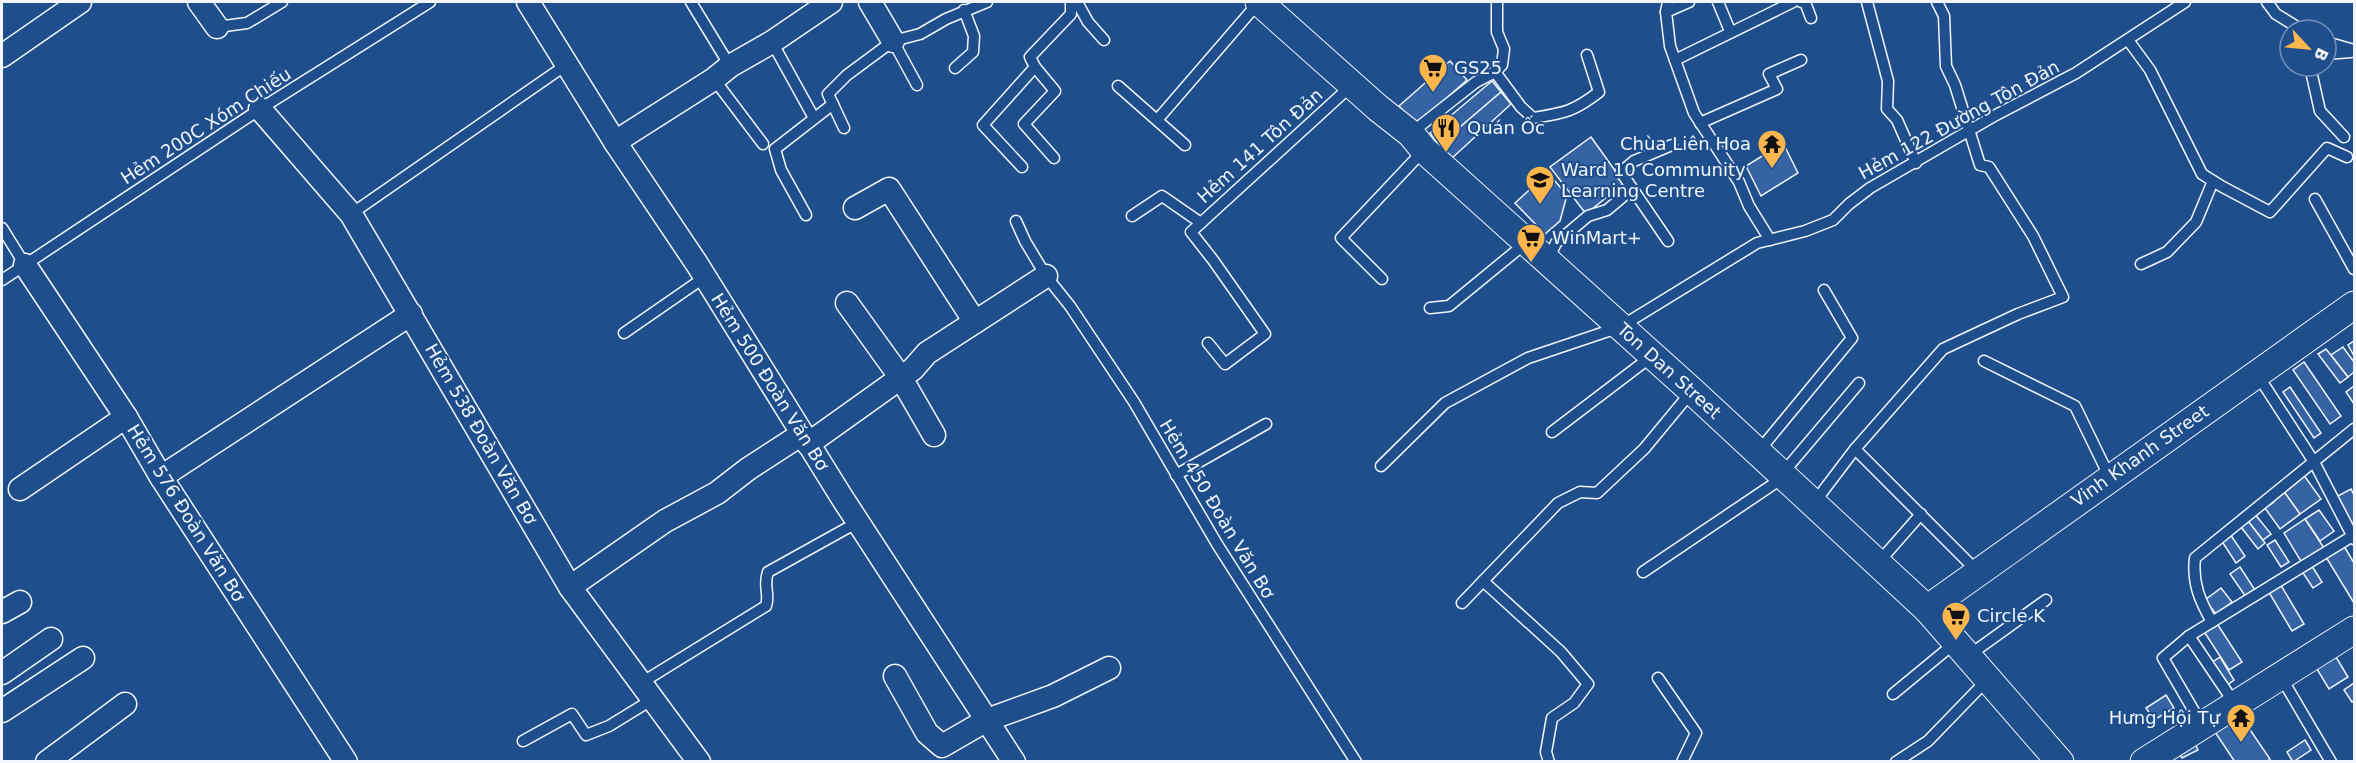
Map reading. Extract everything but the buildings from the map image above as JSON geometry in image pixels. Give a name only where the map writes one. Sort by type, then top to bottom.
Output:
[{"type":"street","points":[[2,56],[80,2]]},
{"type":"street","points":[[199,2],[217,27]]},
{"type":"street","name":"Hẻm 500 Đoàn Văn Bơ","points":[[528,2],[615,142],[705,277],[805,439],[1014,762]]},
{"type":"street","points":[[615,142],[831,2]]},
{"type":"street","points":[[870,2],[893,41]]},
{"type":"street","name":"Ton Dan Street","points":[[1259,2],[1548,260],[1927,609],[2060,762]]},
{"type":"street","name":"Hẻm 538 Đoàn Văn Bơ","points":[[260,109],[351,214],[570,587],[699,762]]},
{"type":"street","points":[[855,208],[889,189],[975,322]]},
{"type":"street","name":"Hẻm 576 Đoàn Văn Bơ","points":[[25,265],[126,417],[161,477],[346,762]]},
{"type":"street","points":[[570,587],[665,521],[717,493],[748,469],[805,439],[901,378],[927,353],[1046,276]]},
{"type":"street","points":[[847,303],[901,378],[934,435]]},
{"type":"street","name":"Vinh Khanh Street","points":[[1927,609],[2355,305]]},
{"type":"street","points":[[161,477],[411,314]]},
{"type":"street","points":[[20,489],[126,417]]},
{"type":"street","points":[[2144,762],[2355,630]]},
{"type":"street","points":[[2,673],[51,639]]},
{"type":"street","points":[[2,711],[83,658]]},
{"type":"street","points":[[895,676],[927,733],[942,746],[987,720],[1053,696],[1108,668]]},
{"type":"street","points":[[47,762],[125,704]]},
{"type":"lane","points":[[217,27],[247,24],[282,2]]},
{"type":"lane","name":"Hẻm 200C Xóm Chiếu","points":[[2,280],[260,109],[430,2]]},
{"type":"lane","points":[[691,2],[722,72],[763,144]]},
{"type":"lane","points":[[844,128],[828,94],[847,75],[893,41],[920,34],[964,10],[987,2]]},
{"type":"lane","points":[[1054,158],[1024,124],[1055,92],[1030,57],[1071,14],[1071,2]]},
{"type":"lane","points":[[1077,2],[1088,22],[1104,40]]},
{"type":"lane","points":[[1158,119],[1259,2]]},
{"type":"lane","points":[[1382,279],[1341,238],[1418,142],[1476,82],[1495,72],[1502,65],[1504,50],[1497,32],[1497,2]]},
{"type":"lane","points":[[1689,2],[1667,7],[1670,46],[1694,112],[1739,182],[1749,206],[1770,240]]},
{"type":"lane","points":[[1718,2],[1730,30]]},
{"type":"lane","points":[[1675,60],[1730,30],[1793,2]]},
{"type":"lane","points":[[1801,2],[1805,2],[1811,18]]},
{"type":"lane","points":[[1867,2],[1888,81],[1887,109],[1897,120],[1916,163]]},
{"type":"lane","points":[[1813,503],[1855,449],[1943,349],[2063,297],[2045,258],[2004,189],[1989,167],[1980,165],[1955,85],[1946,66],[1944,16],[1937,2]]},
{"type":"lane","points":[[2267,2],[2276,14],[2282,18]]},
{"type":"lane","name":"Hẻm 122 Đường Tôn Đản","points":[[1381,466],[1444,403],[1528,358],[1620,327],[1757,243],[1805,231],[1833,220],[1870,188],[2076,73],[2128,40],[2178,3]]},
{"type":"lane","points":[[955,68],[973,52],[974,36],[964,10]]},
{"type":"lane","points":[[2128,40],[2150,70],[2202,174],[2270,212],[2327,148],[2347,157]]},
{"type":"lane","points":[[893,41],[916,86]]},
{"type":"lane","points":[[772,42],[814,118]]},
{"type":"lane","points":[[2338,46],[2355,51]]},
{"type":"lane","points":[[2338,53],[2355,51]]},
{"type":"lane","points":[[1495,72],[1533,118],[1556,115],[1576,109],[1599,92],[1587,55]]},
{"type":"lane","points":[[1700,123],[1777,88],[1769,74],[1801,60]]},
{"type":"lane","points":[[351,214],[566,65]]},
{"type":"lane","points":[[1022,167],[982,125],[1035,67]]},
{"type":"lane","points":[[2313,78],[2320,111],[2344,137]]},
{"type":"lane","name":"Hẻm 141 Tôn Đản","points":[[1208,343],[1225,364],[1265,334],[1191,232],[1352,85]]},
{"type":"lane","points":[[1118,86],[1185,145]]},
{"type":"lane","points":[[807,215],[781,170],[775,149],[833,104]]},
{"type":"lane","points":[[1668,241],[1621,172],[1634,161],[1672,145]]},
{"type":"lane","points":[[2141,264],[2167,252],[2196,222],[2213,181]]},
{"type":"lane","points":[[1548,260],[1556,243],[1588,216],[1607,210],[1632,189]]},
{"type":"lane","points":[[1132,216],[1162,196],[1201,223]]},
{"type":"lane","points":[[2315,199],[2355,269]]},
{"type":"lane","name":"Hẻm 450 Đoàn Văn Bơ","points":[[1016,221],[1046,276],[1070,306],[1134,402],[1216,544],[1356,762]]},
{"type":"lane","points":[[2,228],[25,265]]},
{"type":"lane","points":[[1430,308],[1449,306],[1527,242]]},
{"type":"lane","points":[[624,333],[705,277]]},
{"type":"lane","points":[[1758,452],[1852,338],[1824,290]]},
{"type":"lane","points":[[1552,432],[1652,355]]},
{"type":"lane","points":[[1984,361],[2075,406],[2110,478]]},
{"type":"lane","points":[[2202,726],[2163,658],[2189,636],[2354,537],[2314,462],[2257,374]]},
{"type":"lane","points":[[1643,572],[1783,475],[1858,383]]},
{"type":"lane","points":[[1462,603],[1558,503],[1580,492],[1597,494],[1644,449],[1692,391]]},
{"type":"lane","points":[[1176,475],[1266,424]]},
{"type":"lane","points":[[2212,622],[2199,599],[2193,573],[2195,558],[2355,429]]},
{"type":"lane","points":[[1855,449],[1977,572]]},
{"type":"lane","points":[[1877,563],[1921,514]]},
{"type":"lane","points":[[523,741],[572,714],[586,735],[609,726],[647,691],[766,606],[768,599],[765,580],[768,572],[858,522]]},
{"type":"lane","points":[[1483,581],[1561,652],[1588,684],[1574,704],[1552,718],[1546,752],[1549,762]]},
{"type":"lane","points":[[1893,694],[1962,649],[2046,600]]},
{"type":"lane","points":[[2189,636],[2235,705]]},
{"type":"lane","points":[[2281,676],[2331,762]]},
{"type":"lane","points":[[1658,678],[1696,733],[1682,762]]},
{"type":"lane","points":[[1896,762],[1928,741],[1988,679]]},
{"type":"place","name":"GS25","points":[[1433,94]]},
{"type":"place","name":"Quán Ốc","points":[[1446,154]]},
{"type":"place","name":"Chùa Liên Hoa","points":[[1772,170]]},
{"type":"place","name":"Ward 10 Community Learning Centre","points":[[1540,206]]},
{"type":"place","name":"WinMart+","points":[[1531,264]]},
{"type":"place","name":"Circle K","points":[[1956,642]]},
{"type":"place","name":"Hưng Hội Tự","points":[[2241,744]]}]
